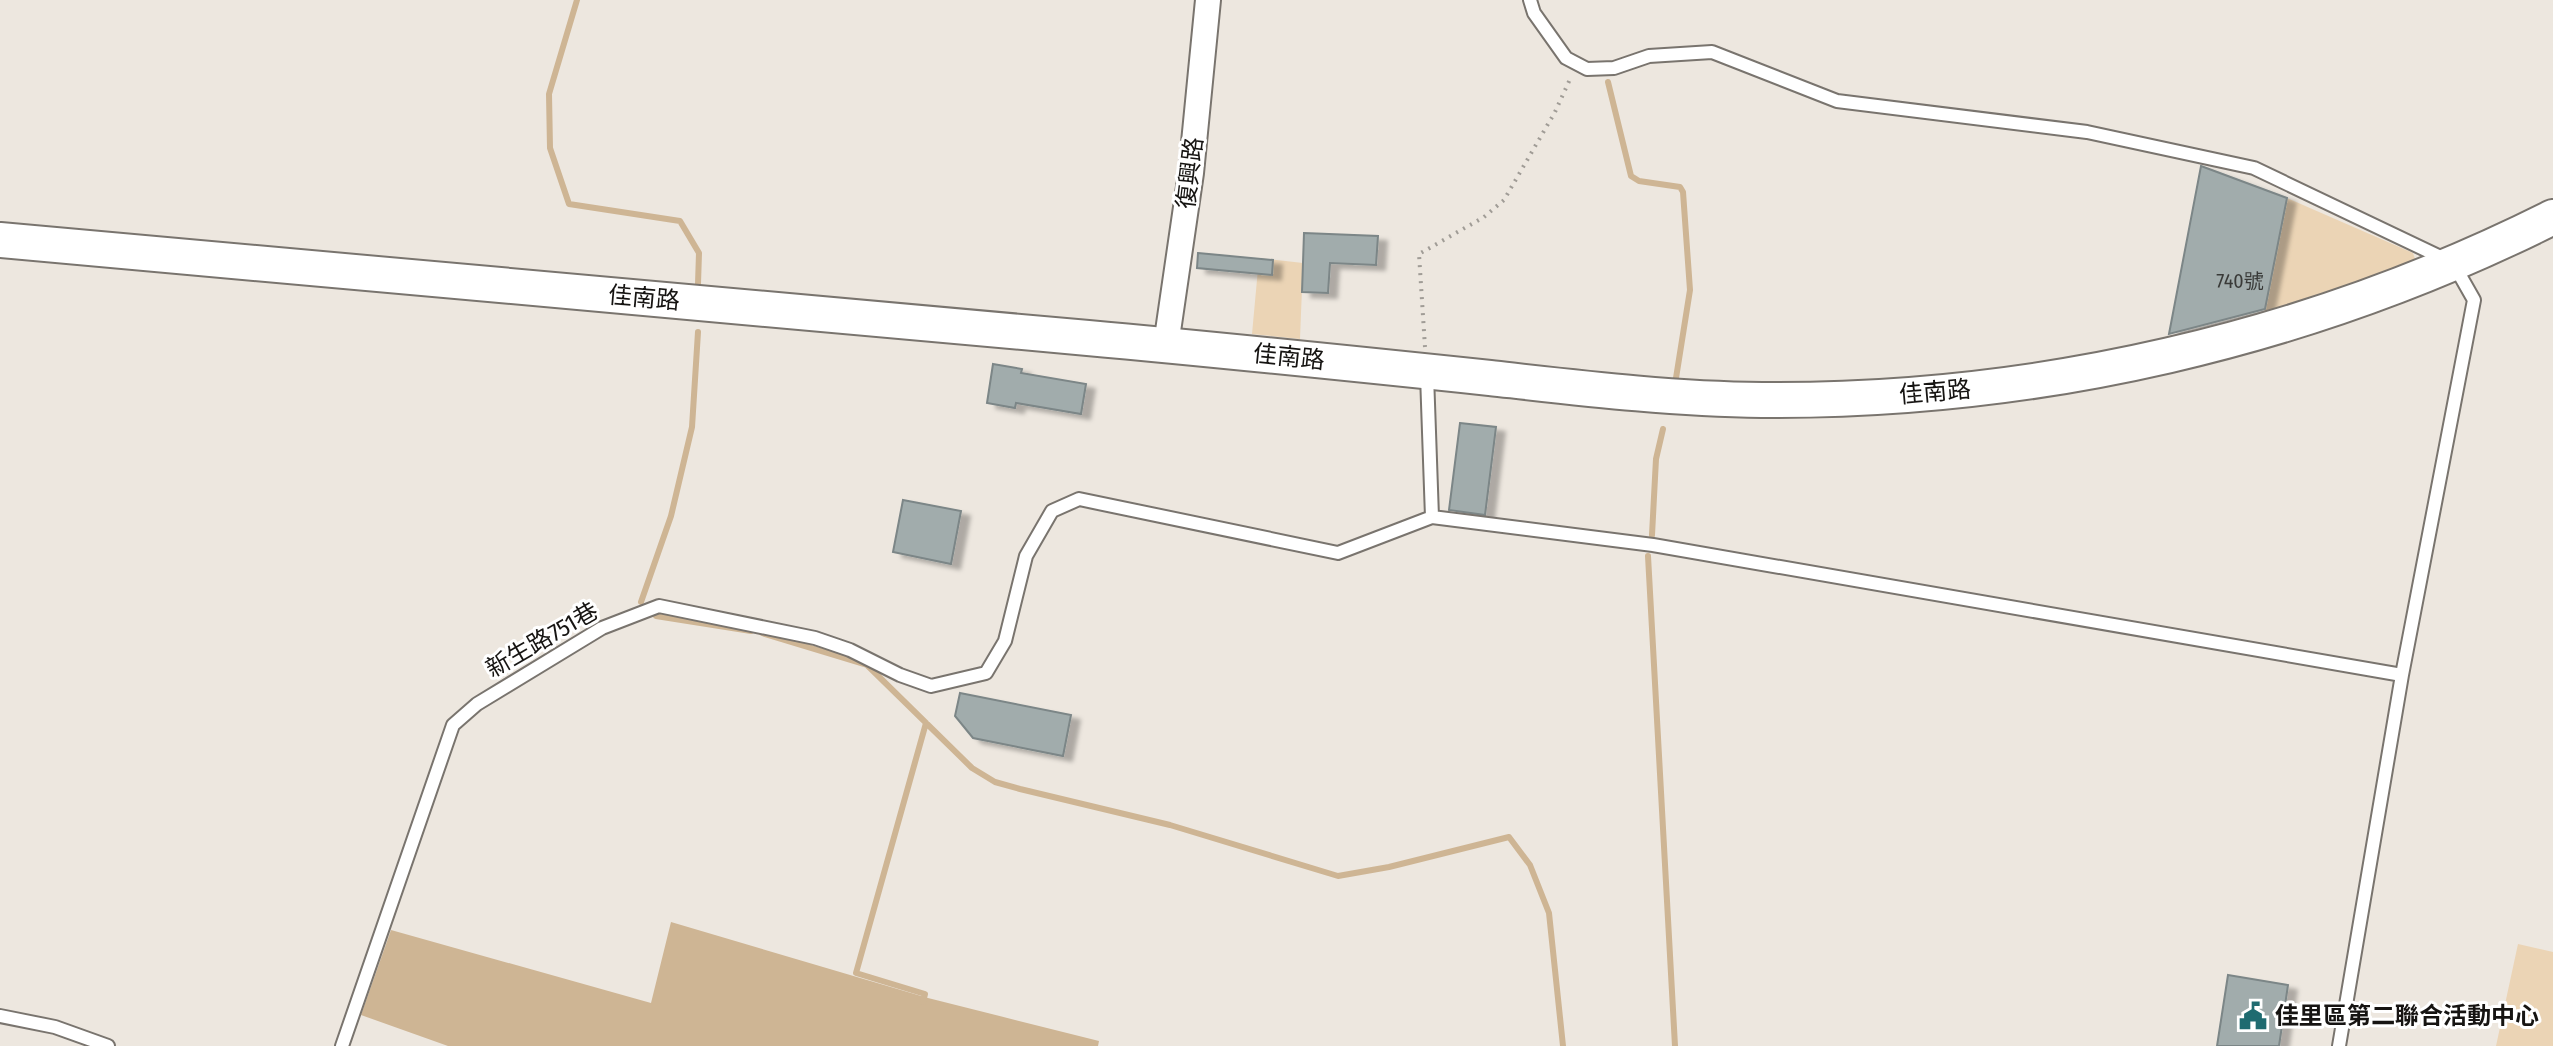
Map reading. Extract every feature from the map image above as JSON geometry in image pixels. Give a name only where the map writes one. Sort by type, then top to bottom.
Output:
[{"type":"street","name":"復興路","points":[[1166,345],[1191,173],[1208,0]]},
{"type":"street","name":"佳南路","points":[[0,240],[1166,345],[1658,396],[1764,400],[1959,391],[2070,377],[2149,361],[2236,340],[2331,310],[2494,247],[2553,217]]},
{"type":"lane","points":[[1530,0],[1534,13],[1566,58],[1587,69],[1614,68],[1649,56],[1712,52],[1837,101],[2087,132],[2254,168],[2453,263],[2474,300],[2402,675],[2339,1046]]},
{"type":"lane","points":[[1427,372],[1432,517],[1653,545],[2402,675]]},
{"type":"lane","name":"新生路751巷","points":[[342,1046],[453,725],[477,704],[602,628],[659,606],[815,638],[931,686],[986,673],[1005,641],[1026,556],[1052,511],[1079,499],[1338,553],[1432,517]]},
{"type":"lane","points":[[0,1016],[55,1027],[108,1046]]},
{"type":"path","points":[[1427,372],[1419,254],[1484,217],[1504,200],[1555,112],[1577,64]]},
{"type":"shaded area","points":[[2287,198],[2413,253],[2416,262],[2264,312]]},
{"type":"shaded area","points":[[1259,258],[1303,263],[1300,339],[1252,334]]},
{"type":"shaded area","points":[[671,922],[928,998],[1099,1041],[1098,1046],[448,1046],[361,1015],[391,930],[651,1003]]},
{"type":"shaded area","points":[[2518,944],[2553,952],[2553,1046],[2496,1046]]},
{"type":"building","points":[[2201,166],[2287,198],[2265,309],[2169,334]]},
{"type":"building","points":[[1304,233],[1378,236],[1376,265],[1330,263],[1328,293],[1302,292]]},
{"type":"building","points":[[1198,253],[1273,260],[1272,275],[1197,268]]},
{"type":"building","points":[[993,364],[1022,369],[1021,373],[1086,384],[1081,414],[1016,403],[1015,408],[987,403]]},
{"type":"building","points":[[1460,423],[1496,427],[1485,515],[1449,510]]},
{"type":"building","points":[[903,500],[961,511],[951,564],[893,552]]},
{"type":"building","points":[[960,693],[1071,715],[1063,756],[973,738],[955,716]]},
{"type":"building","name":"佳里區第二聯合活動中心","points":[[2228,975],[2288,985],[2279,1046],[2217,1046]]},
{"type":"waterway","points":[[577,0],[549,94],[550,148],[569,204],[680,221],[699,253],[698,284]]},
{"type":"waterway","points":[[1608,82],[1631,176],[1639,181],[1680,187],[1683,192],[1690,290],[1676,378]]},
{"type":"waterway","points":[[641,602],[671,516],[692,427],[698,332]]},
{"type":"waterway","points":[[1652,535],[1656,459],[1663,429]]},
{"type":"waterway","points":[[1648,556],[1675,1046]]},
{"type":"waterway","points":[[656,616],[751,631]]},
{"type":"waterway","points":[[762,633],[867,665],[972,768],[995,782],[1170,825],[1338,876],[1389,867],[1509,837],[1530,865],[1549,913],[1563,1046]]},
{"type":"waterway","points":[[923,1002],[925,994],[856,973],[926,723]]},
{"type":"place","name":"佳里區第二聯合活動中心","points":[[2253,1016]]}]
